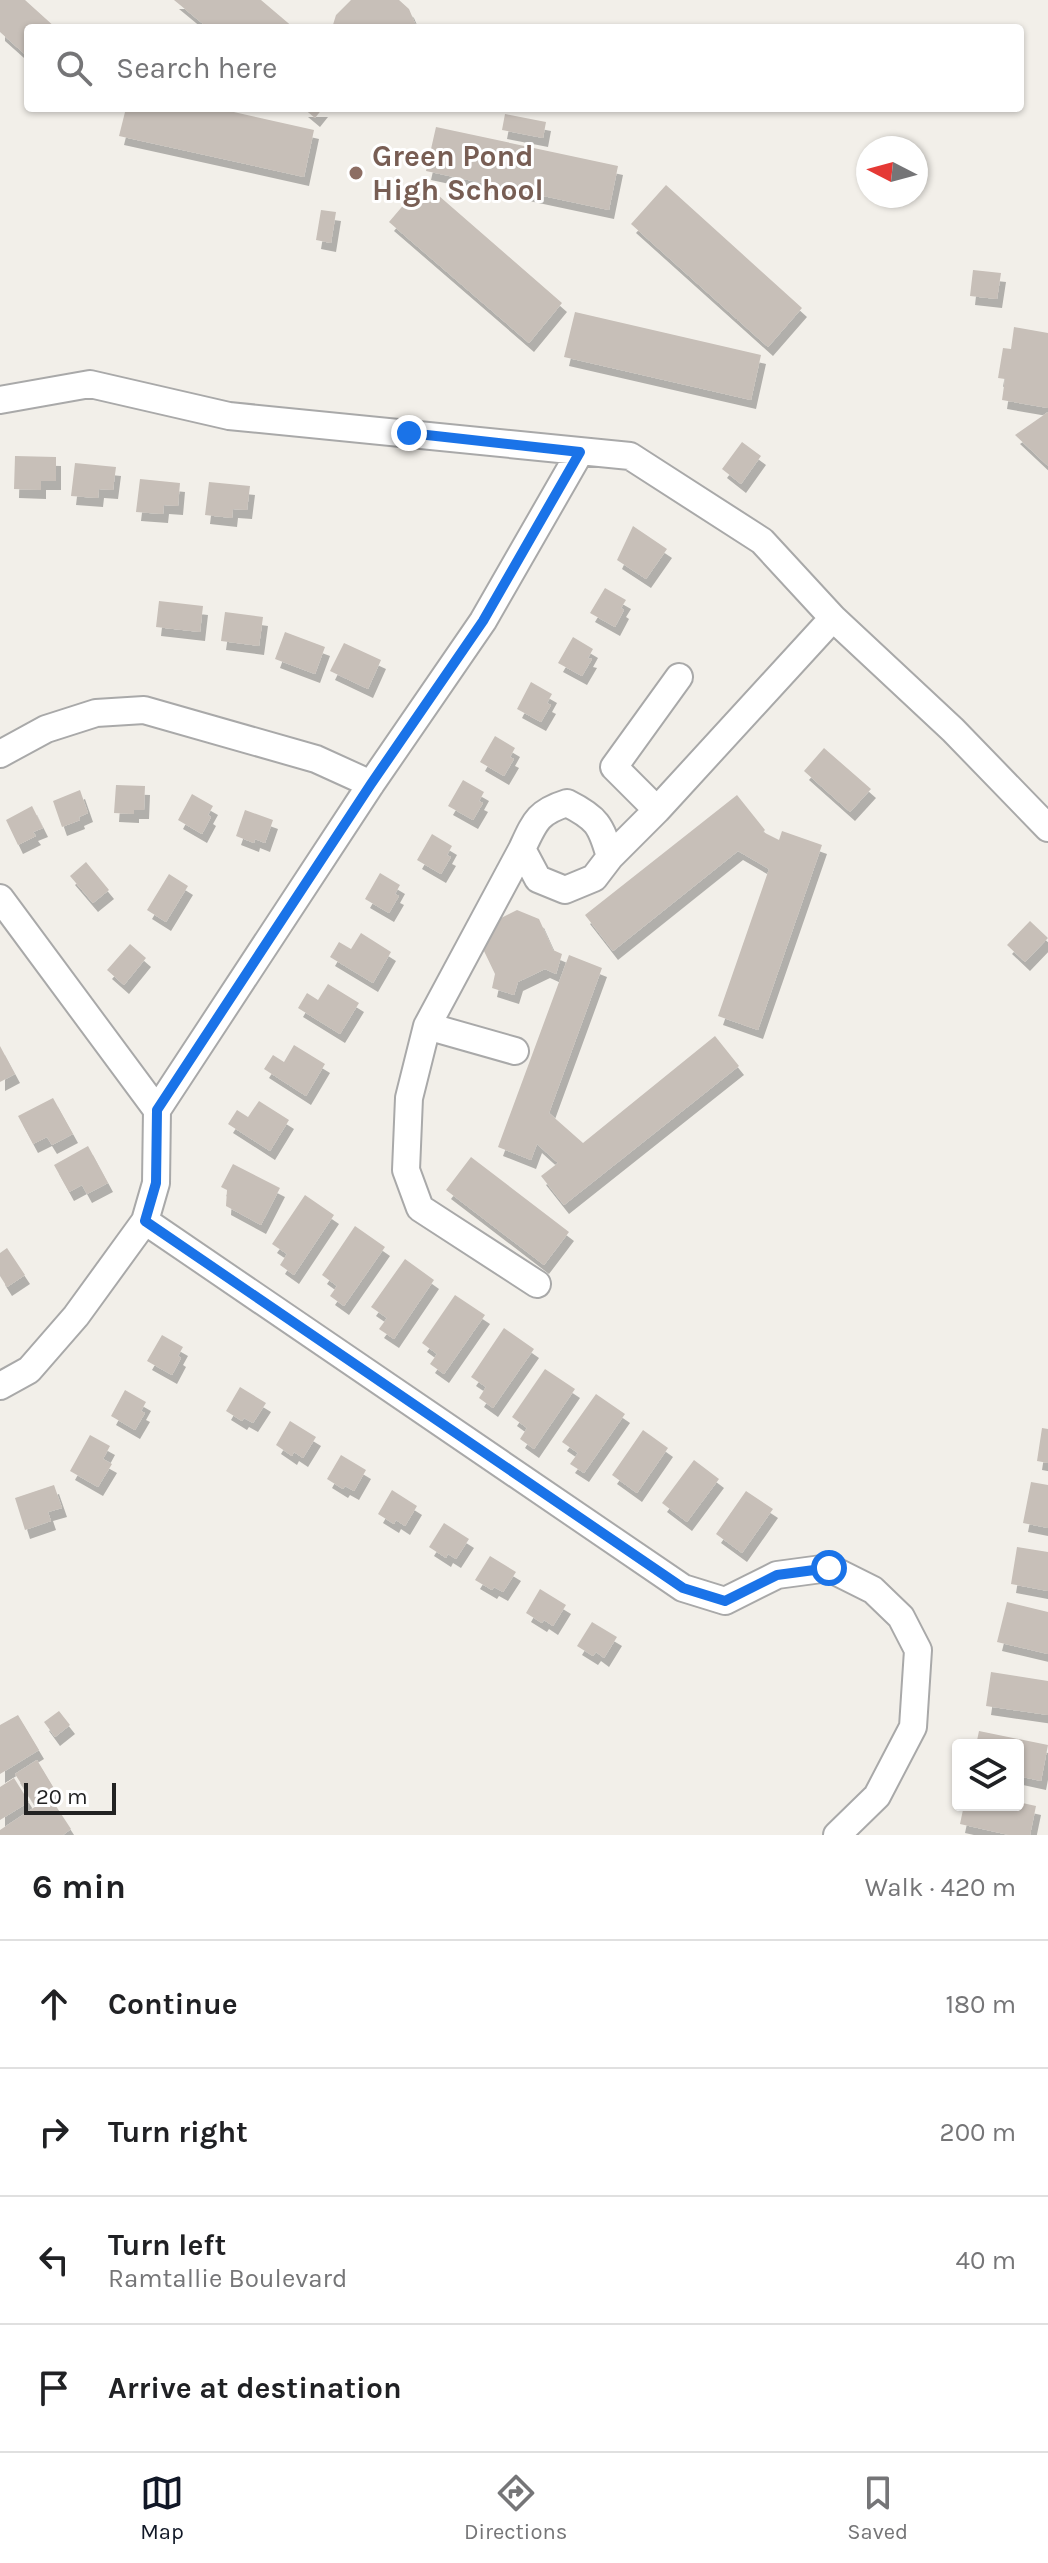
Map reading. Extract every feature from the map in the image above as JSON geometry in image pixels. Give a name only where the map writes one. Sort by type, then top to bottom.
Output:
[{"type":"street","points":[[0,400],[90,384],[229,416],[630,456],[762,541],[833,618],[953,730],[1048,828]]},
{"type":"street","points":[[0,1386],[29,1370],[76,1316],[145,1221],[156,1183],[157,1110],[371,784],[483,621],[580,452]]},
{"type":"street","points":[[522,849],[538,879],[565,890],[594,878],[610,857],[833,618]]},
{"type":"street","points":[[657,810],[614,767],[679,677]]},
{"type":"street","points":[[0,754],[46,729],[96,713],[144,710],[316,759],[371,784]]},
{"type":"street","points":[[537,1284],[420,1208],[406,1170],[409,1098],[427,1026],[533,824],[545,810],[567,803],[590,814],[603,833],[610,857]]},
{"type":"street","points":[[0,898],[157,1110]]},
{"type":"street","points":[[427,1026],[515,1051]]},
{"type":"street","points":[[145,1221],[683,1588],[725,1601],[777,1575],[829,1568],[873,1590],[901,1617],[918,1650],[913,1727],[877,1796],[837,1835]]},
{"type":"building","points":[[0,0],[25,0],[52,24],[24,24],[24,53],[0,32]]},
{"type":"building","points":[[174,0],[261,0],[289,24],[203,24]]},
{"type":"building","points":[[351,0],[399,0],[409,9],[415,24],[333,24],[336,15]]},
{"type":"building","points":[[125,112],[234,112],[314,130],[304,177],[119,136]]},
{"type":"building","points":[[505,114],[546,122],[543,138],[502,130]]},
{"type":"building","points":[[436,127],[618,166],[609,210],[426,171]]},
{"type":"building","points":[[423,182],[562,303],[529,343],[389,222]]},
{"type":"building","points":[[666,185],[802,308],[768,347],[631,224]]},
{"type":"building","points":[[321,210],[336,212],[331,243],[316,240]]},
{"type":"building","points":[[973,270],[1001,273],[997,299],[970,296]]},
{"type":"building","points":[[575,312],[761,355],[751,400],[564,357]]},
{"type":"building","points":[[1014,327],[1048,333],[1048,408],[1002,400],[1005,379],[998,378],[1003,348],[1011,349]]},
{"type":"building","points":[[1048,412],[1048,466],[1015,435]]},
{"type":"building","points":[[742,442],[761,456],[741,484],[722,469]]},
{"type":"building","points":[[15,456],[56,457],[56,481],[41,481],[41,490],[14,489]]},
{"type":"building","points":[[75,463],[116,467],[113,490],[99,489],[98,498],[71,496]]},
{"type":"building","points":[[140,479],[180,483],[178,506],[164,505],[163,514],[136,512]]},
{"type":"building","points":[[209,482],[250,486],[247,510],[233,509],[232,518],[205,515]]},
{"type":"building","points":[[633,526],[667,549],[646,579],[617,560]]},
{"type":"building","points":[[605,588],[626,600],[615,627],[590,613]]},
{"type":"building","points":[[159,601],[203,606],[200,632],[156,627]]},
{"type":"building","points":[[225,612],[263,617],[259,646],[221,641]]},
{"type":"building","points":[[285,632],[325,647],[315,674],[275,659]]},
{"type":"building","points":[[573,637],[593,649],[588,658],[592,659],[582,676],[558,663]]},
{"type":"building","points":[[344,643],[381,660],[368,689],[330,671]]},
{"type":"building","points":[[531,682],[552,694],[547,703],[551,705],[541,722],[517,709]]},
{"type":"building","points":[[495,736],[515,748],[510,757],[514,759],[504,776],[480,762]]},
{"type":"building","points":[[824,748],[871,789],[850,812],[804,771]]},
{"type":"building","points":[[463,780],[484,792],[479,801],[483,803],[473,820],[448,806]]},
{"type":"building","points":[[116,785],[145,786],[144,810],[134,810],[134,814],[114,813]]},
{"type":"building","points":[[80,790],[88,813],[62,827],[53,801]]},
{"type":"building","points":[[192,794],[213,806],[202,834],[178,820]]},
{"type":"building","points":[[737,795],[765,830],[763,832],[779,840],[782,831],[822,845],[758,1030],[718,1016],[769,869],[738,851],[613,951],[585,915]]},
{"type":"building","points":[[32,806],[43,828],[33,832],[36,836],[18,845],[6,820]]},
{"type":"building","points":[[245,810],[273,820],[265,843],[255,839],[254,843],[236,836]]},
{"type":"building","points":[[432,834],[452,846],[447,855],[451,857],[441,874],[417,860]]},
{"type":"building","points":[[86,862],[109,890],[93,903],[70,876]]},
{"type":"building","points":[[380,873],[400,885],[395,894],[399,896],[389,913],[365,899]]},
{"type":"building","points":[[169,874],[188,886],[166,922],[147,910]]},
{"type":"building","points":[[517,910],[539,919],[553,950],[562,954],[556,974],[545,969],[518,982],[514,995],[492,988],[495,974],[484,951],[491,923]]},
{"type":"building","points":[[1030,921],[1048,938],[1025,962],[1007,945]]},
{"type":"building","points":[[361,933],[391,952],[373,983],[330,957],[339,942],[351,949]]},
{"type":"building","points":[[130,944],[146,958],[124,985],[107,970]]},
{"type":"building","points":[[569,955],[602,968],[549,1113],[583,1143],[715,1036],[739,1066],[564,1205],[541,1176],[558,1163],[537,1144],[531,1160],[498,1147]]},
{"type":"building","points":[[328,984],[359,1003],[340,1034],[298,1008],[307,993],[318,1000]]},
{"type":"building","points":[[294,1045],[325,1064],[306,1096],[264,1069],[273,1055],[284,1062]]},
{"type":"building","points":[[0,1046],[15,1074],[0,1082]]},
{"type":"building","points":[[53,1098],[73,1134],[52,1145],[47,1137],[33,1144],[18,1116]]},
{"type":"building","points":[[259,1101],[289,1120],[270,1151],[228,1124],[237,1110],[248,1117]]},
{"type":"building","points":[[88,1146],[108,1183],[87,1194],[82,1185],[69,1192],[54,1165]]},
{"type":"building","points":[[471,1157],[569,1232],[544,1265],[446,1190]]},
{"type":"building","points":[[233,1164],[280,1188],[261,1225],[226,1206],[227,1190],[221,1187]]},
{"type":"building","points":[[305,1195],[334,1215],[294,1275],[280,1265],[287,1254],[272,1244]]},
{"type":"building","points":[[355,1226],[385,1247],[344,1306],[330,1296],[337,1286],[322,1275]]},
{"type":"building","points":[[7,1248],[25,1275],[7,1287],[0,1276],[0,1253]]},
{"type":"building","points":[[405,1259],[434,1280],[394,1339],[379,1329],[387,1318],[371,1307]]},
{"type":"building","points":[[455,1295],[485,1315],[444,1374],[430,1364],[437,1354],[422,1343]]},
{"type":"building","points":[[504,1328],[534,1349],[493,1408],[479,1398],[486,1387],[471,1377]]},
{"type":"building","points":[[162,1335],[183,1347],[172,1375],[147,1361]]},
{"type":"building","points":[[545,1369],[575,1389],[534,1449],[520,1439],[527,1428],[512,1417]]},
{"type":"building","points":[[240,1387],[266,1403],[253,1423],[244,1418],[242,1421],[226,1411]]},
{"type":"building","points":[[125,1390],[146,1402],[141,1411],[145,1413],[135,1430],[111,1416]]},
{"type":"building","points":[[596,1394],[625,1414],[584,1473],[570,1464],[578,1453],[562,1442]]},
{"type":"building","points":[[290,1421],[316,1437],[303,1458],[294,1452],[292,1456],[276,1445]]},
{"type":"building","points":[[1042,1428],[1048,1429],[1048,1463],[1037,1461]]},
{"type":"building","points":[[643,1430],[668,1448],[637,1493],[612,1475]]},
{"type":"building","points":[[90,1435],[110,1446],[103,1459],[112,1464],[98,1487],[70,1471]]},
{"type":"building","points":[[341,1455],[366,1470],[354,1491],[345,1486],[343,1489],[327,1479]]},
{"type":"building","points":[[694,1460],[719,1479],[687,1522],[662,1503]]},
{"type":"building","points":[[1031,1482],[1048,1485],[1048,1528],[1023,1523]]},
{"type":"building","points":[[54,1485],[62,1508],[48,1512],[51,1521],[25,1530],[15,1498]]},
{"type":"building","points":[[392,1490],[417,1506],[405,1526],[396,1520],[394,1524],[378,1514]]},
{"type":"building","points":[[746,1491],[773,1509],[742,1553],[716,1534]]},
{"type":"building","points":[[444,1523],[469,1539],[456,1559],[448,1554],[446,1558],[429,1547]]},
{"type":"building","points":[[1017,1547],[1048,1552],[1048,1591],[1011,1584]]},
{"type":"building","points":[[490,1556],[516,1572],[503,1592],[494,1587],[492,1590],[475,1580]]},
{"type":"building","points":[[540,1589],[566,1605],[553,1626],[526,1613]]},
{"type":"building","points":[[1007,1602],[1048,1612],[1048,1654],[997,1642]]},
{"type":"building","points":[[592,1622],[617,1637],[604,1658],[596,1652],[593,1656],[577,1646]]},
{"type":"building","points":[[991,1672],[1048,1681],[1048,1715],[986,1706]]},
{"type":"building","points":[[59,1711],[70,1725],[55,1737],[44,1722]]},
{"type":"building","points":[[18,1715],[39,1750],[0,1774],[0,1725]]},
{"type":"building","points":[[979,1731],[1018,1739],[977,1739]]},
{"type":"building","points":[[1024,1740],[1048,1745],[1041,1781],[1024,1777]]},
{"type":"building","points":[[37,1760],[55,1790],[34,1804],[15,1774]]},
{"type":"building","points":[[14,1778],[29,1802],[0,1820],[0,1787]]},
{"type":"building","points":[[50,1797],[71,1829],[63,1835],[0,1835],[0,1830]]},
{"type":"building","points":[[1024,1803],[1036,1806],[1030,1835],[1009,1835],[960,1824],[963,1811],[1024,1811]]},
{"type":"place","name":"Green Pond High School","points":[[356,173]]},
{"type":"route","points":[[409,433],[580,452],[483,621],[371,784],[157,1110],[156,1183],[145,1221],[683,1588],[725,1601],[777,1575],[829,1568]]}]
